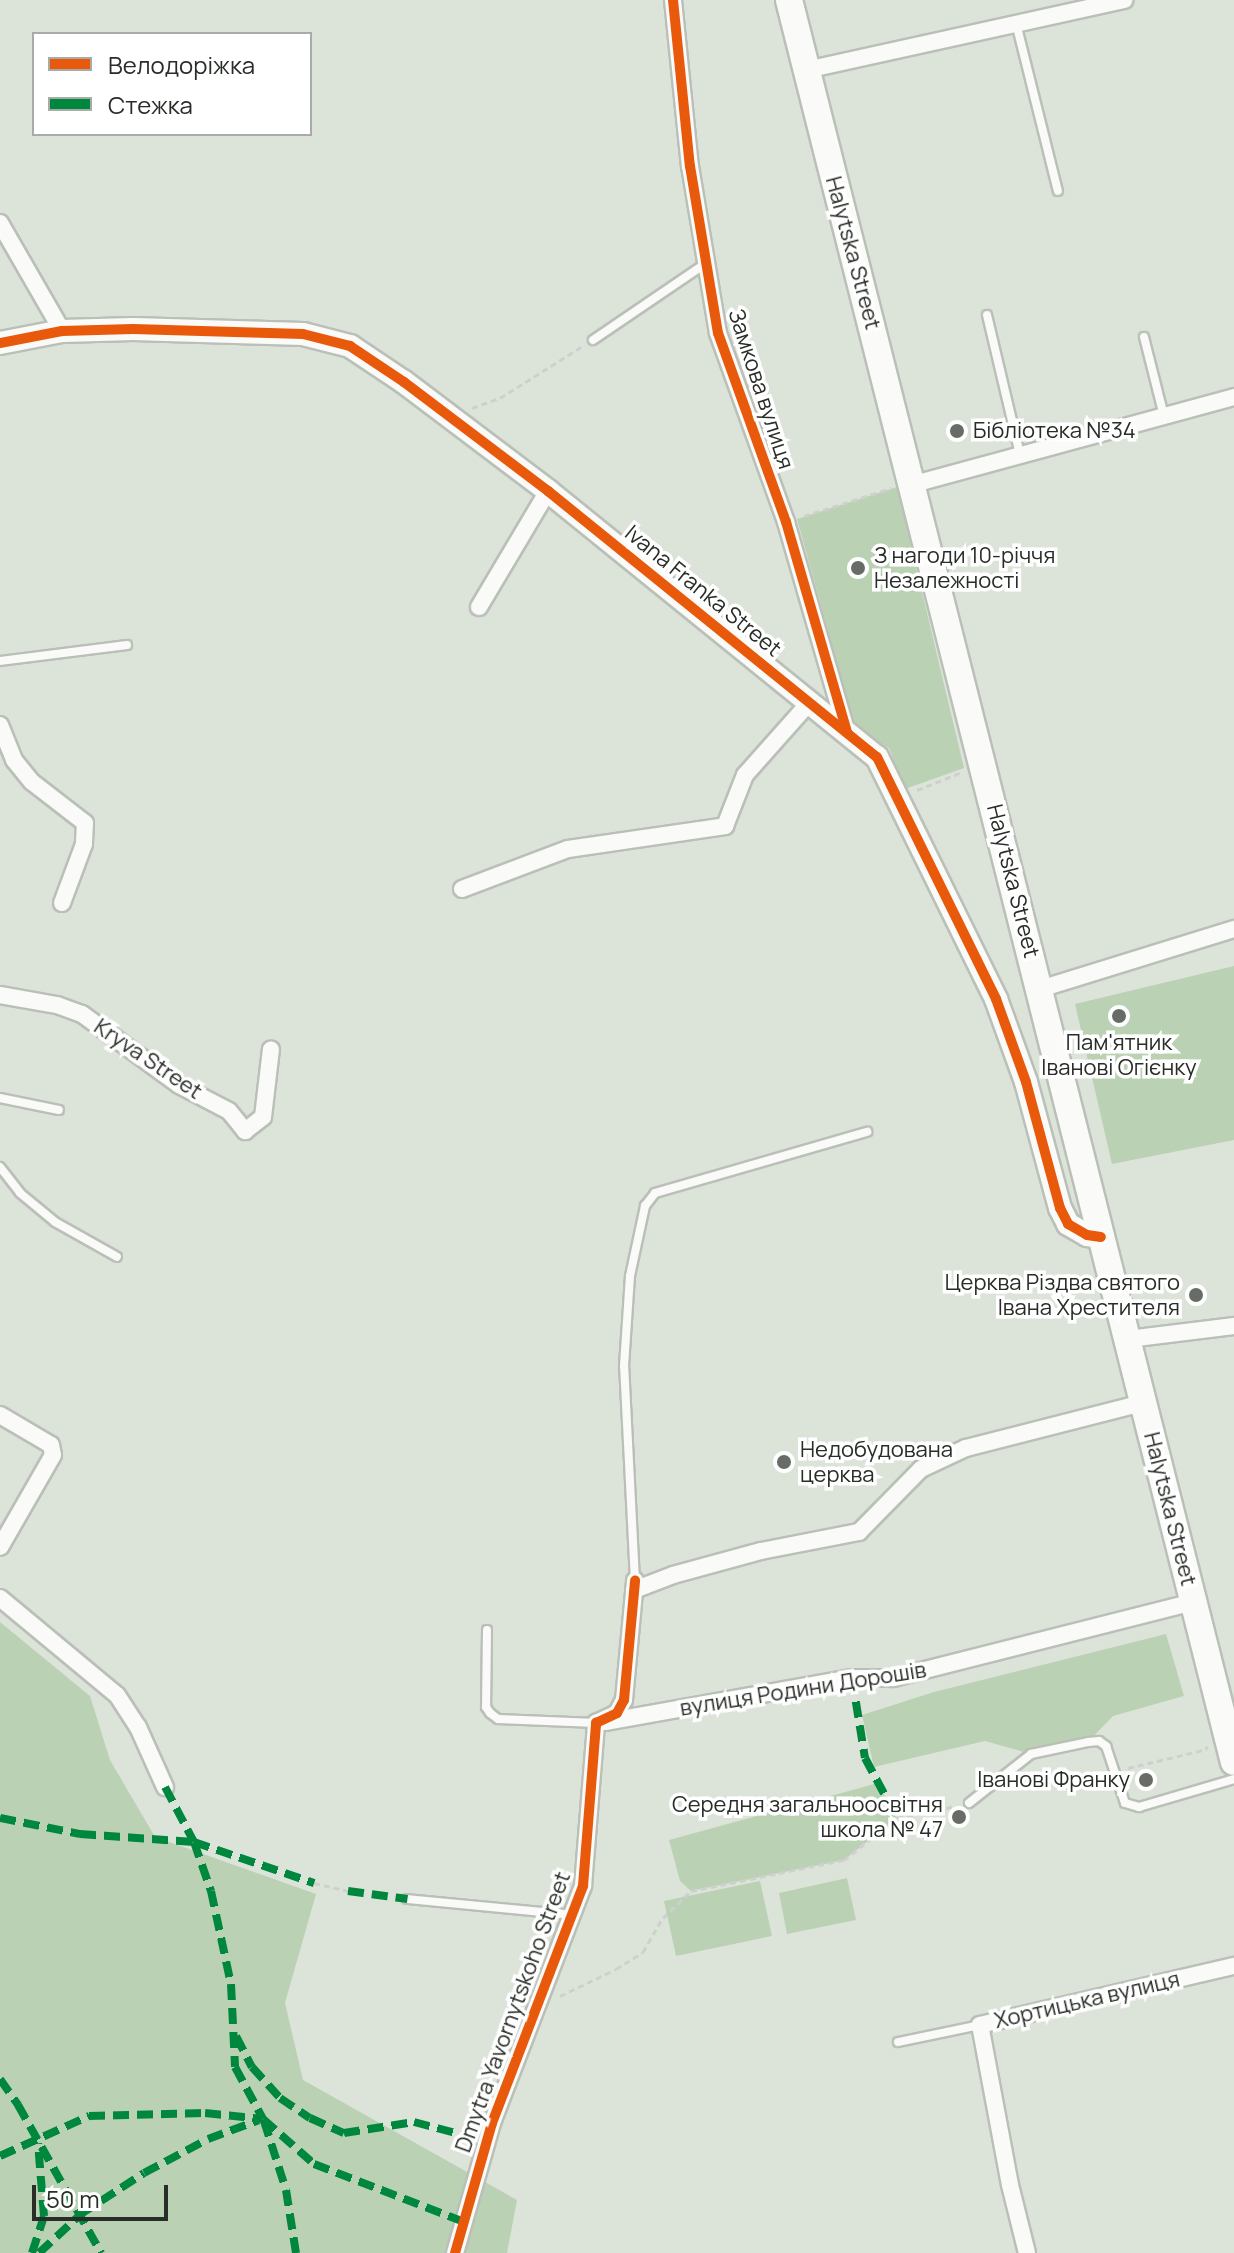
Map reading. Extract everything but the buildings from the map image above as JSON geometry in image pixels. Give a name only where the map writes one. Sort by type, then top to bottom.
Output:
[{"type":"main road","name":"Halytska Street","points":[[789,0],[905,485],[984,763],[1234,1762]]},
{"type":"street","name":"Замкова вулиця","points":[[673,0],[690,166],[718,333],[786,522],[847,733]]},
{"type":"street","points":[[806,70],[1124,0]]},
{"type":"street","points":[[0,223],[62,331]]},
{"type":"street","name":"Ivana Franka Street","points":[[0,343],[62,331],[133,329],[303,334],[350,346],[404,382],[548,491],[877,757],[996,999],[1026,1082],[1064,1216],[1080,1231],[1101,1237]]},
{"type":"street","points":[[905,485],[1234,397]]},
{"type":"street","points":[[479,607],[548,491]]},
{"type":"street","points":[[462,889],[568,849],[725,826],[745,775],[809,703]]},
{"type":"street","points":[[0,725],[14,760],[32,782],[85,823],[84,844],[62,903]]},
{"type":"street","points":[[1040,989],[1234,929]]},
{"type":"street","name":"Kryva Street","points":[[0,995],[57,1005],[82,1014],[179,1085],[229,1111],[245,1131],[263,1117],[271,1049]]},
{"type":"street","points":[[1128,1339],[1234,1326]]},
{"type":"street","points":[[596,1723],[617,1713],[624,1700],[634,1586],[761,1551],[859,1532],[921,1469],[966,1448],[1143,1403]]},
{"type":"street","points":[[0,1415],[51,1445],[53,1455],[0,1547]]},
{"type":"street","points":[[0,1598],[117,1695],[138,1727],[165,1787]]},
{"type":"street","name":"вулиця Родини Дорошів","points":[[596,1723],[852,1678],[893,1678],[1194,1602]]},
{"type":"street","name":"Dmytra Yavornytskoho Street","points":[[455,2253],[492,2123],[583,1886],[596,1723]]},
{"type":"street","name":"Хортицька вулиця","points":[[1027,2253],[1010,2185],[980,2025],[1234,1966]]},
{"type":"lane","points":[[1016,23],[1058,191]]},
{"type":"lane","points":[[593,340],[705,264]]},
{"type":"lane","points":[[987,315],[1020,456]]},
{"type":"lane","points":[[1144,337],[1164,416]]},
{"type":"lane","points":[[0,661],[127,645]]},
{"type":"lane","points":[[0,1098],[59,1110]]},
{"type":"lane","points":[[634,1586],[624,1366],[630,1276],[645,1206],[655,1193],[867,1132]]},
{"type":"lane","points":[[0,1167],[20,1193],[55,1222],[117,1257]]},
{"type":"lane","points":[[487,1630],[486,1707],[490,1713],[498,1719],[596,1723]]},
{"type":"lane","points":[[969,1803],[1031,1754],[1099,1741],[1106,1746],[1125,1803],[1139,1807],[1234,1779]]},
{"type":"lane","points":[[407,1899],[572,1915]]},
{"type":"lane","points":[[898,2042],[980,2025]]},
{"type":"path","points":[[469,408],[500,398],[593,340]]},
{"type":"path","points":[[786,522],[905,485]]},
{"type":"path","points":[[912,792],[984,763]]},
{"type":"path","points":[[1116,1771],[1207,1749]]},
{"type":"path","points":[[534,2014],[568,1991],[616,1969],[643,1952],[663,1918],[691,1891],[844,1860],[897,1818],[969,1803]]},
{"type":"path","points":[[314,1883],[348,1891]]},
{"type":"green space","points":[[897,487],[964,768],[905,789],[889,748],[855,727],[797,519]]},
{"type":"green space","points":[[1234,966],[1234,1140],[1112,1164],[1075,1004]]},
{"type":"green space","points":[[0,1622],[90,1696],[110,1760],[155,1837],[316,1894],[285,2003],[303,2080],[517,2200],[507,2253],[0,2253]]},
{"type":"green space","points":[[1166,1634],[1184,1696],[1113,1716],[1088,1742],[1031,1754],[985,1741],[874,1767],[862,1715],[934,1692]]},
{"type":"green space","points":[[878,1783],[897,1818],[844,1860],[691,1891],[680,1881],[669,1840]]},
{"type":"green space","points":[[847,1878],[856,1920],[787,1934],[779,1893]]},
{"type":"green space","points":[[760,1881],[772,1936],[676,1956],[664,1901]]},
{"type":"marked path","points":[[852,1678],[865,1758],[897,1818]]},
{"type":"marked path","points":[[165,1787],[194,1842],[314,1883]]},
{"type":"marked path","points":[[0,1818],[80,1834],[194,1842],[211,1891],[231,1984],[235,2067],[263,2119],[314,2164],[464,2222]]},
{"type":"marked path","points":[[348,1891],[407,1899]]},
{"type":"marked path","points":[[236,2036],[252,2067],[280,2098],[310,2118],[344,2133],[414,2122],[486,2141]]},
{"type":"marked path","points":[[0,2079],[18,2105],[101,2253]]},
{"type":"marked path","points":[[0,2156],[89,2116],[205,2113],[263,2119]]},
{"type":"marked path","points":[[39,2253],[81,2214],[144,2173],[208,2139],[259,2120]]},
{"type":"marked path","points":[[264,2121],[286,2190],[296,2253]]},
{"type":"marked path","points":[[32,2253],[44,2216],[38,2143]]},
{"type":"cycle path","points":[[673,0],[690,166],[718,333],[786,522],[847,732]]},
{"type":"cycle path","points":[[0,343],[62,331],[133,329],[303,334],[350,346],[404,382],[548,491],[877,757],[996,999],[1026,1082],[1060,1208],[1068,1224],[1087,1235],[1101,1237]]},
{"type":"cycle path","points":[[455,2253],[492,2123],[583,1886],[596,1723],[617,1713],[624,1700],[635,1581]]},
{"type":"place","name":"Бібліотека №34","points":[[957,431]]},
{"type":"place","name":"З нагоди 10-річчя Незалежності","points":[[858,568]]},
{"type":"place","name":"Пам'ятник Іванові Огієнку","points":[[1119,1016]]},
{"type":"place","name":"Церква Різдва святого Івана Хрестителя","points":[[1196,1295]]},
{"type":"place","name":"Недобудована церква","points":[[784,1462]]},
{"type":"place","name":"Іванові Франку","points":[[1146,1780]]},
{"type":"place","name":"Середня загальноосвітня школа № 47","points":[[959,1817]]}]
